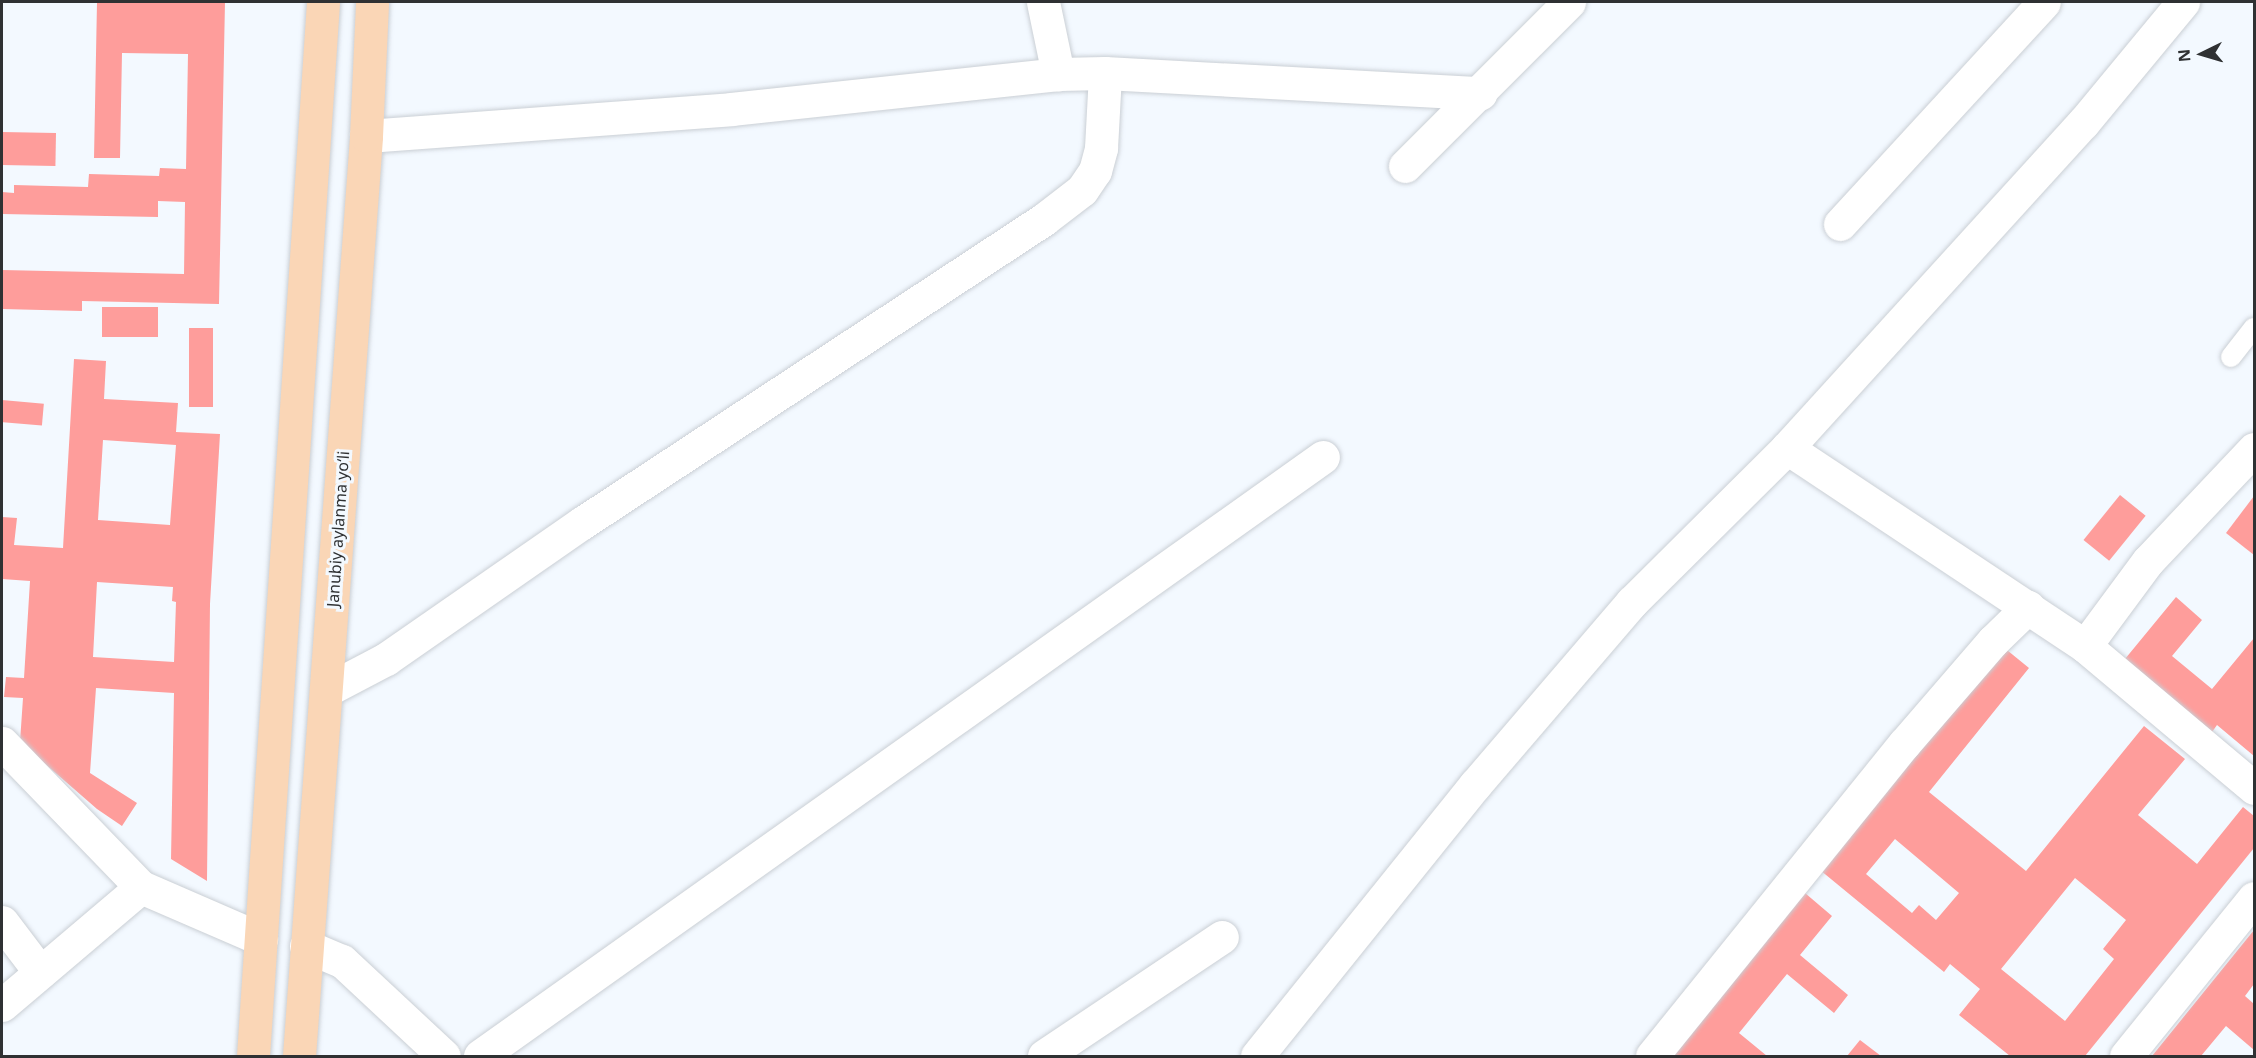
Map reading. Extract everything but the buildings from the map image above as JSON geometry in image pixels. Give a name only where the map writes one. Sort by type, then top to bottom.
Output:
[{"type":"highway","points":[[251,1056],[261,939],[323,2]]},
{"type":"highway","name":"Janubiy aylanma yoʻli","points":[[298,1056],[327,690],[366,136],[372,2]]},
{"type":"street","points":[[1043,2],[1058,74]]},
{"type":"street","points":[[1405,166],[1569,2]]},
{"type":"street","points":[[1840,224],[2044,2]]},
{"type":"street","points":[[1257,1056],[1475,785],[1632,602],[1787,448],[2083,123],[2183,2]]},
{"type":"street","points":[[366,136],[731,109],[1058,74],[1106,73],[1480,93]]},
{"type":"street","points":[[327,690],[386,659],[582,523],[1043,220],[1082,190],[1095,171],[1101,148],[1106,73]]},
{"type":"street","points":[[1787,448],[2085,646],[2254,788]]},
{"type":"street","points":[[2085,646],[2148,561],[2254,449]]},
{"type":"street","points":[[480,1056],[1323,457]]},
{"type":"street","points":[[1653,1056],[1904,744],[1993,641],[2028,607]]},
{"type":"street","points":[[2,743],[141,887],[261,939]]},
{"type":"street","points":[[2,1005],[141,887]]},
{"type":"street","points":[[2126,1056],[2254,898]]},
{"type":"street","points":[[2,922],[40,972]]},
{"type":"street","points":[[1044,1056],[1222,938]]},
{"type":"street","points":[[306,946],[342,961],[444,1056]]},
{"type":"lane","points":[[2231,357],[2254,328]]}]
